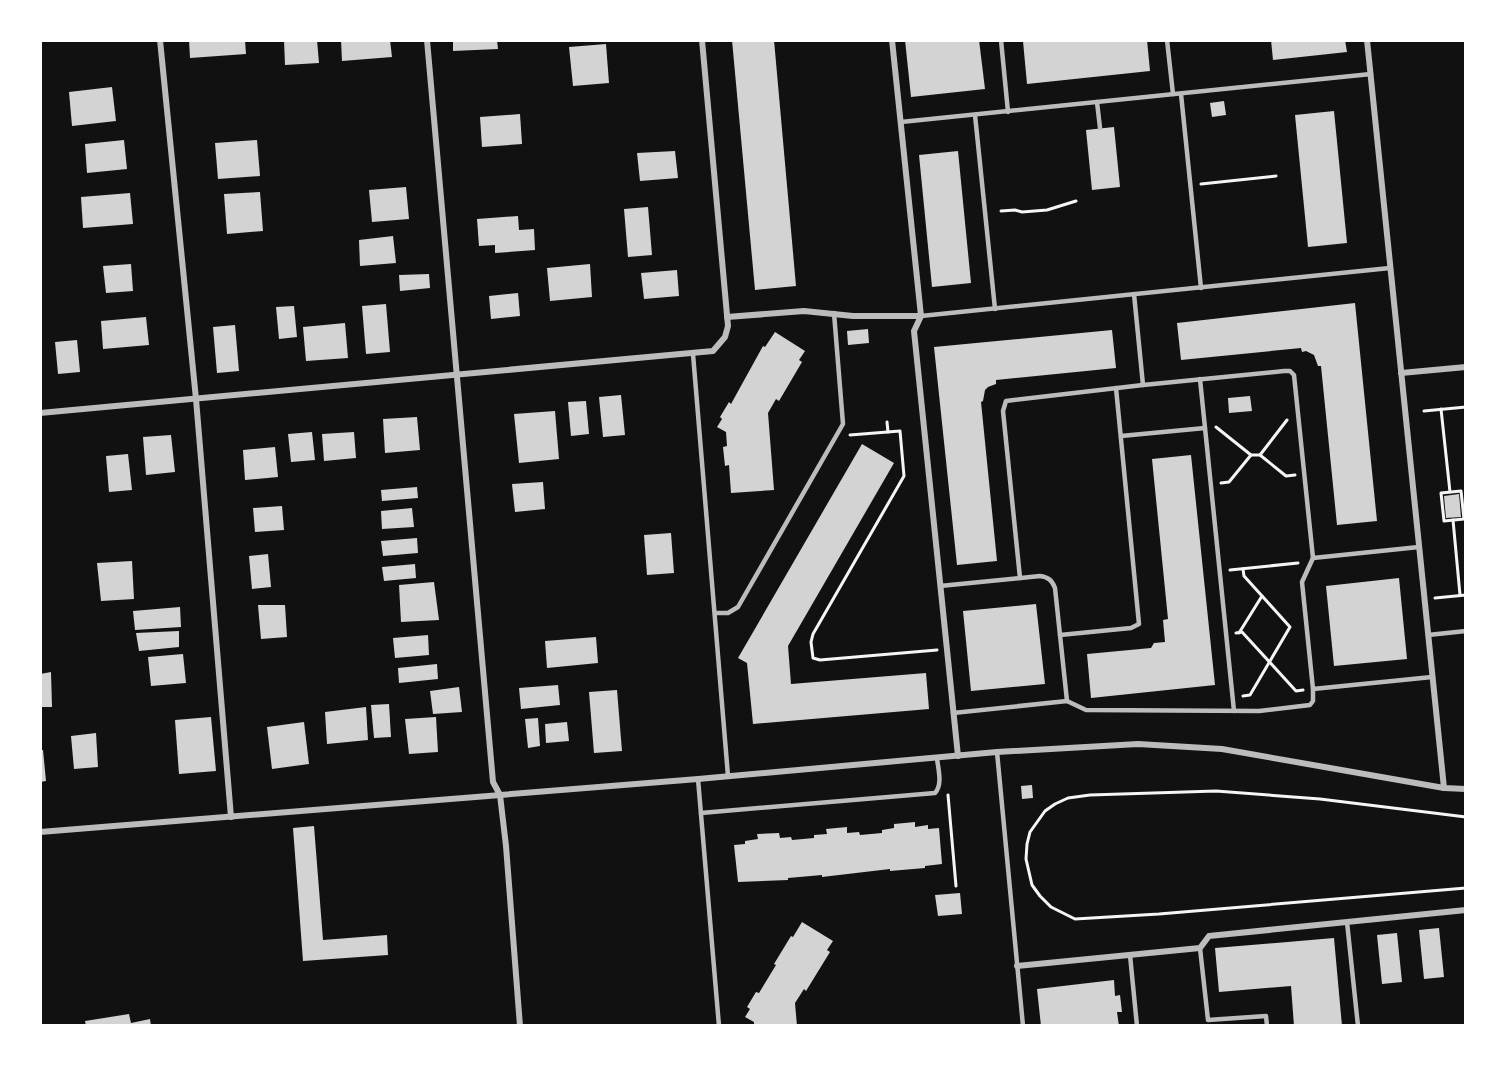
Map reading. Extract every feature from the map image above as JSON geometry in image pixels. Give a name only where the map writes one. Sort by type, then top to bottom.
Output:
[{"type":"street","points":[[160,40],[196,399],[231,817]]},
{"type":"street","points":[[427,40],[493,782],[500,795],[506,846],[520,1026]]},
{"type":"street","points":[[40,413],[713,351],[720,345],[727,332],[727,317],[702,40]]},
{"type":"street","points":[[892,40],[921,316],[914,331],[958,756]]},
{"type":"street","points":[[1367,40],[1444,788]]},
{"type":"street","points":[[727,317],[804,311],[853,316],[921,316]]},
{"type":"street","points":[[1401,374],[1466,367]]},
{"type":"street","points":[[40,832],[698,779],[997,752],[1138,744],[1222,749],[1444,788],[1466,789]]},
{"type":"street","points":[[1017,966],[1200,948],[1209,936],[1465,910]]},
{"type":"lane","points":[[1001,40],[1008,111]]},
{"type":"lane","points":[[1167,40],[1173,94]]},
{"type":"lane","points":[[901,122],[1371,74]]},
{"type":"lane","points":[[1181,94],[1201,288]]},
{"type":"lane","points":[[1097,102],[1100,128]]},
{"type":"lane","points":[[975,115],[995,309]]},
{"type":"lane","points":[[921,316],[1390,268]]},
{"type":"lane","points":[[1134,294],[1143,385]]},
{"type":"lane","points":[[715,613],[728,612],[738,607],[843,424],[834,313]]},
{"type":"lane","points":[[693,354],[728,776]]},
{"type":"lane","points":[[954,713],[1066,701],[1086,710],[1259,711],[1310,705],[1313,701],[1313,689],[1302,582],[1312,560],[1295,380],[1290,371],[1006,400],[1003,406],[1020,578]]},
{"type":"lane","points":[[1200,379],[1234,711]]},
{"type":"lane","points":[[1060,635],[1131,628],[1139,624],[1116,388]]},
{"type":"lane","points":[[1121,436],[1205,428]]},
{"type":"lane","points":[[1312,560],[1419,547]]},
{"type":"lane","points":[[940,586],[1047,577],[1053,583],[1066,701]]},
{"type":"lane","points":[[1428,635],[1466,631]]},
{"type":"lane","points":[[1313,689],[1432,677]]},
{"type":"lane","points":[[997,752],[1023,1026]]},
{"type":"lane","points":[[701,813],[935,792],[939,788],[937,758]]},
{"type":"lane","points":[[698,779],[719,1026]]},
{"type":"lane","points":[[1465,910],[1466,919]]},
{"type":"lane","points":[[1347,922],[1358,1026]]},
{"type":"lane","points":[[1200,948],[1208,1023],[1266,1016],[1267,1026]]},
{"type":"lane","points":[[1130,955],[1137,1026]]},
{"type":"path","points":[[1190,185],[1276,176]]},
{"type":"path","points":[[1001,211],[1015,210],[1022,213],[1047,210],[1076,201]]},
{"type":"path","points":[[1424,411],[1466,407]]},
{"type":"path","points":[[1442,409],[1450,492]]},
{"type":"path","points":[[1211,484],[1229,482],[1251,455],[1260,454],[1288,419],[1299,418]]},
{"type":"path","points":[[887,422],[888,432]]},
{"type":"path","points":[[1205,428],[1215,426],[1251,455]]},
{"type":"path","points":[[836,436],[900,431],[904,476],[813,634],[811,642],[813,658],[820,660],[947,649]]},
{"type":"path","points":[[1260,454],[1286,476],[1305,474]]},
{"type":"path","points":[[1461,491],[1464,519],[1444,521],[1441,493],[1450,492],[1461,491]]},
{"type":"path","points":[[1453,520],[1461,595]]},
{"type":"path","points":[[1220,571],[1312,560]]},
{"type":"path","points":[[1233,697],[1250,695],[1290,627],[1244,576],[1243,569]]},
{"type":"path","points":[[1436,598],[1466,595]]},
{"type":"path","points":[[1239,633],[1262,596]]},
{"type":"path","points":[[1226,634],[1242,632],[1296,691],[1313,689]]},
{"type":"path","points":[[1466,817],[1300,797],[1216,791],[1090,795],[1068,798],[1045,811],[1030,832],[1026,859],[1032,885],[1040,896],[1051,907],[1075,919],[1466,888]]},
{"type":"path","points":[[948,793],[956,886]]},
{"type":"building","points":[[189,40],[245,40],[246,54],[190,58]]},
{"type":"building","points":[[284,40],[317,40],[319,63],[285,65]]},
{"type":"building","points":[[341,40],[390,40],[392,57],[342,61]]},
{"type":"building","points":[[453,40],[497,40],[498,49],[453,51]]},
{"type":"building","points":[[732,40],[774,40],[796,286],[755,290]]},
{"type":"building","points":[[905,40],[979,40],[985,89],[911,97]]},
{"type":"building","points":[[1147,40],[1150,71],[1027,84],[1023,41]]},
{"type":"building","points":[[1271,40],[1345,40],[1347,52],[1273,60]]},
{"type":"building","points":[[606,44],[609,83],[573,86],[569,47]]},
{"type":"building","points":[[112,87],[116,121],[72,126],[69,92]]},
{"type":"building","points":[[1224,101],[1226,115],[1212,117],[1210,103]]},
{"type":"building","points":[[1334,111],[1347,243],[1308,247],[1295,115]]},
{"type":"building","points":[[520,114],[522,144],[482,147],[480,117]]},
{"type":"building","points":[[1114,127],[1120,187],[1092,190],[1086,130]]},
{"type":"building","points":[[124,140],[127,169],[87,173],[85,144]]},
{"type":"building","points":[[257,140],[260,176],[218,179],[215,143]]},
{"type":"building","points":[[675,151],[678,178],[640,181],[637,153]]},
{"type":"building","points":[[958,151],[971,283],[932,287],[919,155]]},
{"type":"building","points":[[406,187],[409,219],[372,222],[369,190]]},
{"type":"building","points":[[260,192],[263,231],[227,234],[224,194]]},
{"type":"building","points":[[130,193],[133,224],[83,228],[81,197]]},
{"type":"building","points":[[648,207],[652,255],[628,257],[624,209]]},
{"type":"building","points":[[518,216],[519,230],[534,229],[535,250],[495,253],[495,245],[479,246],[477,219]]},
{"type":"building","points":[[393,236],[396,263],[360,266],[359,240]]},
{"type":"building","points":[[131,264],[133,291],[106,293],[103,266]]},
{"type":"building","points":[[590,264],[592,297],[550,301],[547,268]]},
{"type":"building","points":[[677,270],[679,296],[644,299],[641,273]]},
{"type":"building","points":[[429,274],[430,288],[400,291],[399,275]]},
{"type":"building","points":[[518,293],[520,316],[491,319],[489,296]]},
{"type":"building","points":[[1355,303],[1377,521],[1337,525],[1321,366],[1318,366],[1314,355],[1306,351],[1302,352],[1301,348],[1181,360],[1177,323]]},
{"type":"building","points":[[386,304],[390,352],[366,354],[362,306]]},
{"type":"building","points":[[294,306],[297,337],[279,339],[276,307]]},
{"type":"building","points":[[146,317],[149,345],[103,349],[101,321]]},
{"type":"building","points":[[345,323],[348,358],[306,361],[303,327]]},
{"type":"building","points":[[235,325],[239,371],[217,373],[213,327]]},
{"type":"building","points":[[868,329],[869,343],[848,345],[847,331]]},
{"type":"building","points":[[1112,330],[1116,368],[996,380],[996,384],[985,390],[981,402],[997,561],[957,565],[934,347]]},
{"type":"building","points":[[775,332],[805,351],[799,360],[802,362],[779,401],[776,399],[768,413],[774,490],[731,493],[729,465],[725,466],[723,447],[727,446],[726,432],[717,427],[722,419],[720,417],[729,402],[731,404],[763,346],[765,347]]},
{"type":"building","points":[[77,340],[80,372],[58,374],[55,342]]},
{"type":"building","points":[[621,395],[625,435],[603,437],[599,397]]},
{"type":"building","points":[[1250,396],[1252,411],[1229,413],[1228,398]]},
{"type":"building","points":[[586,401],[589,434],[571,436],[568,402]]},
{"type":"building","points":[[555,411],[559,459],[519,463],[514,414]]},
{"type":"building","points":[[417,417],[420,450],[385,453],[383,419]]},
{"type":"building","points":[[312,432],[315,460],[291,462],[288,434]]},
{"type":"building","points":[[354,432],[356,458],[324,461],[322,434]]},
{"type":"building","points":[[171,435],[175,472],[146,475],[143,437]]},
{"type":"building","points":[[862,444],[894,463],[788,646],[791,684],[926,673],[929,709],[753,724],[747,663],[738,658]]},
{"type":"building","points":[[275,447],[278,477],[245,480],[243,450]]},
{"type":"building","points":[[128,454],[132,490],[109,492],[106,456]]},
{"type":"building","points":[[1191,455],[1215,685],[1091,698],[1087,654],[1151,648],[1154,643],[1165,642],[1163,620],[1168,619],[1152,459]]},
{"type":"building","points":[[543,482],[545,509],[515,512],[512,484]]},
{"type":"building","points":[[417,487],[418,498],[382,501],[381,490]]},
{"type":"building","points":[[1459,494],[1461,517],[1446,518],[1444,496]]},
{"type":"building","points":[[282,506],[284,530],[255,532],[253,508]]},
{"type":"building","points":[[412,508],[414,527],[382,529],[381,511]]},
{"type":"building","points":[[671,533],[674,573],[647,575],[644,535]]},
{"type":"building","points":[[417,538],[418,553],[383,556],[381,541]]},
{"type":"building","points":[[268,554],[271,587],[252,589],[249,556]]},
{"type":"building","points":[[132,561],[134,599],[101,601],[97,563]]},
{"type":"building","points":[[415,564],[416,578],[384,581],[382,567]]},
{"type":"building","points":[[1399,578],[1407,659],[1334,666],[1326,586]]},
{"type":"building","points":[[434,582],[439,620],[401,622],[399,585]]},
{"type":"building","points":[[1036,604],[1045,684],[971,691],[963,611]]},
{"type":"building","points":[[258,605],[285,605],[287,637],[261,639]]},
{"type":"building","points":[[180,607],[181,627],[135,630],[133,611]]},
{"type":"building","points":[[179,631],[179,647],[139,651],[136,633]]},
{"type":"building","points":[[428,635],[429,655],[395,658],[393,638]]},
{"type":"building","points":[[596,637],[598,663],[547,668],[545,641]]},
{"type":"building","points":[[183,654],[186,683],[151,686],[148,657]]},
{"type":"building","points":[[437,664],[438,679],[399,683],[398,668]]},
{"type":"building","points":[[51,672],[52,707],[40,707],[40,674]]},
{"type":"building","points":[[558,685],[560,705],[521,709],[519,688]]},
{"type":"building","points":[[459,687],[462,712],[433,714],[430,691]]},
{"type":"building","points":[[617,690],[622,751],[594,753],[589,692]]},
{"type":"building","points":[[389,704],[391,737],[374,738],[371,705]]},
{"type":"building","points":[[366,707],[368,740],[327,744],[325,712]]},
{"type":"building","points":[[211,717],[216,771],[179,774],[175,720]]},
{"type":"building","points":[[436,717],[438,752],[409,754],[405,719]]},
{"type":"building","points":[[538,718],[540,746],[528,748],[525,719]]},
{"type":"building","points":[[304,722],[309,764],[272,769],[267,727]]},
{"type":"building","points":[[567,722],[569,741],[546,743],[545,724]]},
{"type":"building","points":[[96,733],[98,767],[74,769],[71,736]]},
{"type":"building","points":[[40,750],[43,750],[46,781],[40,782]]},
{"type":"building","points":[[1032,785],[1033,798],[1022,799],[1021,786]]},
{"type":"building","points":[[915,822],[915,827],[928,825],[928,829],[939,828],[942,864],[925,866],[925,868],[738,882],[734,845],[758,839],[757,834],[779,833],[780,838],[791,837],[792,840],[814,838],[814,835],[827,834],[826,829],[847,827],[847,833],[859,832],[860,835],[882,833],[882,830],[894,828],[894,824]]},
{"type":"building","points":[[314,826],[323,940],[387,935],[388,955],[303,961],[293,828]]},
{"type":"building","points":[[960,893],[962,914],[938,916],[935,895]]},
{"type":"building","points":[[802,922],[833,941],[827,950],[830,952],[806,991],[804,989],[795,1003],[797,1026],[754,1026],[754,1022],[745,1017],[750,1009],[747,1007],[756,992],[759,993],[776,965],[774,964]]},
{"type":"building","points":[[1439,928],[1444,977],[1424,979],[1419,930]]},
{"type":"building","points":[[1397,933],[1402,982],[1382,984],[1377,935]]},
{"type":"building","points":[[1334,938],[1342,1026],[1294,1026],[1291,986],[1219,992],[1215,948]]},
{"type":"building","points":[[1114,980],[1115,996],[1120,995],[1122,1012],[1117,1012],[1119,1026],[1041,1026],[1037,989]]},
{"type":"building","points":[[129,1014],[131,1023],[150,1019],[151,1026],[86,1026],[85,1021]]}]
